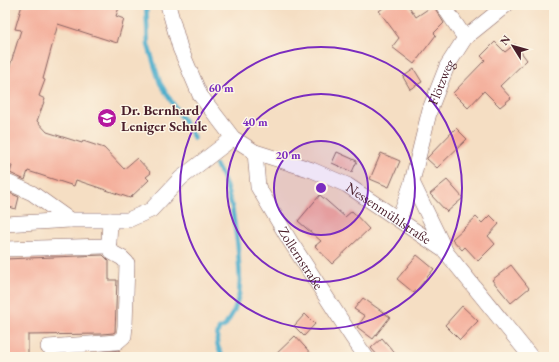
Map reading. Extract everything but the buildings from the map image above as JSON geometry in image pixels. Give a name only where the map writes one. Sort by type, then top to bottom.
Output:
[{"type":"street","name":"Nessenmühlstraße","points":[[168,5],[180,48],[200,95],[233,138],[255,152],[312,170],[347,185],[445,251],[531,357]]},
{"type":"street","points":[[443,5],[465,38]]},
{"type":"street","name":"Flötzweg","points":[[399,220],[412,182],[430,110],[447,66],[465,38],[506,5]]},
{"type":"street","points":[[5,224],[70,220],[128,220],[152,210],[181,178],[233,138]]},
{"type":"street","name":"Zollernstraße","points":[[255,152],[258,187],[290,241],[366,357]]},
{"type":"street","points":[[5,181],[32,193],[70,220]]},
{"type":"street","points":[[412,182],[445,251]]},
{"type":"street","points":[[107,245],[109,242],[110,220]]},
{"type":"street","points":[[5,249],[107,245]]},
{"type":"street","points":[[48,347],[117,342],[124,336],[127,263],[113,253],[107,245]]},
{"type":"waterway","points":[[146,5],[148,45],[160,83],[194,138]]},
{"type":"waterway","points":[[216,165],[226,186],[232,207],[238,248],[240,281],[239,295],[234,311],[225,326],[219,329],[217,337],[219,350],[223,357]]},
{"type":"place","name":"Dr. Bernhard Leniger Schule","points":[[107,118]]}]
